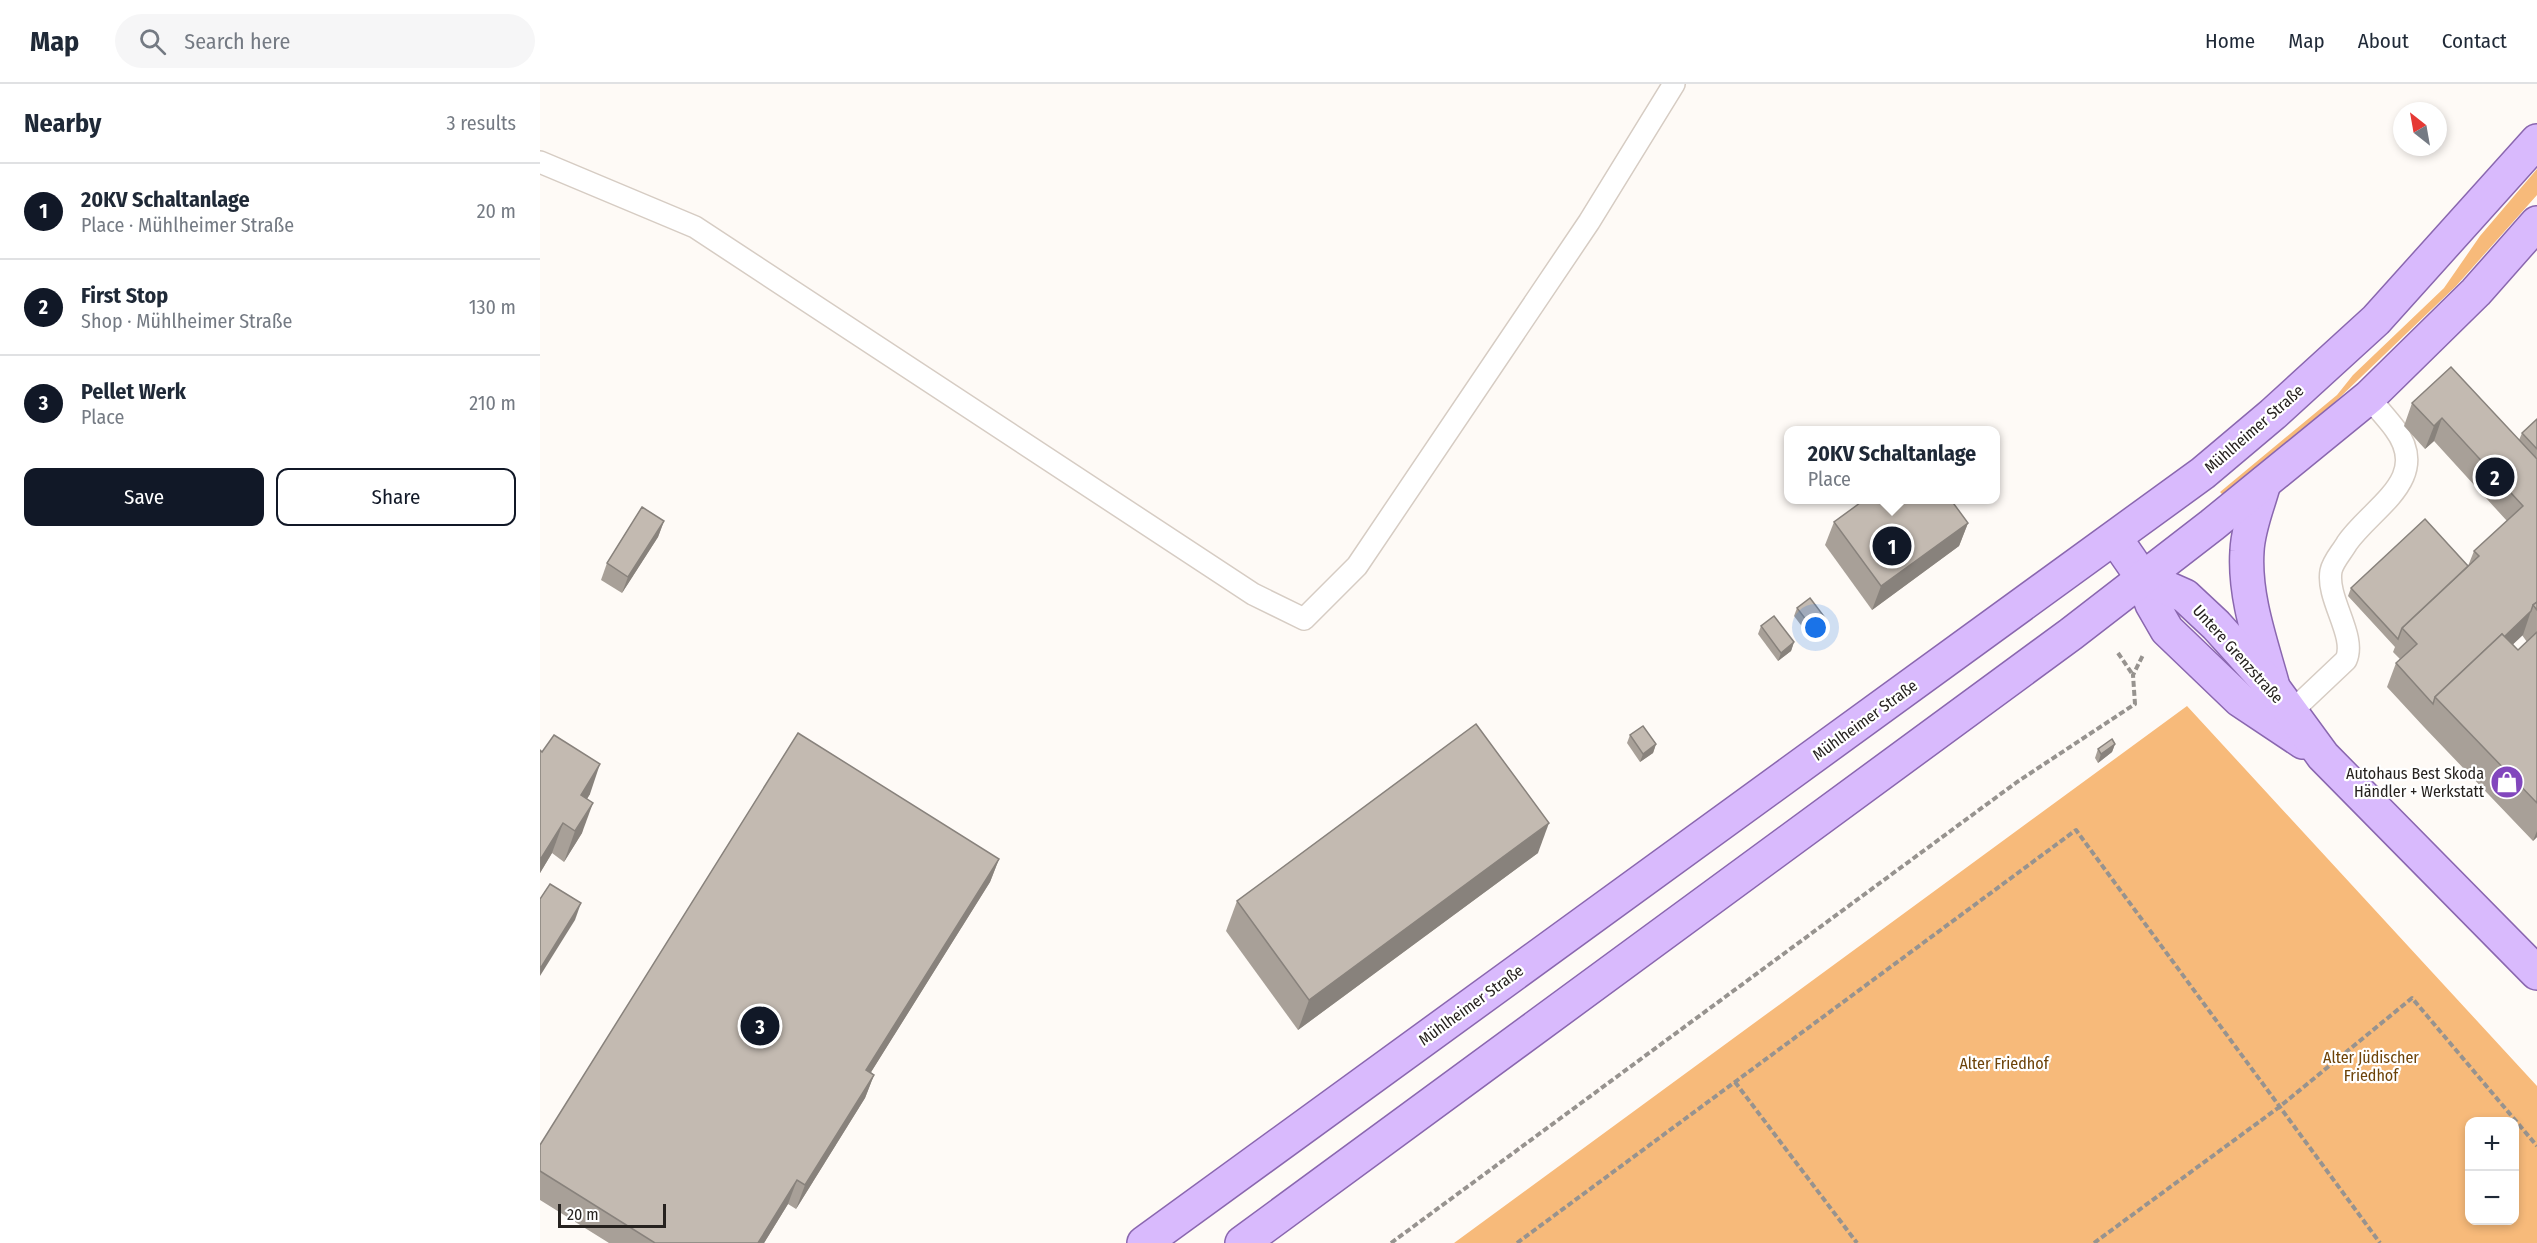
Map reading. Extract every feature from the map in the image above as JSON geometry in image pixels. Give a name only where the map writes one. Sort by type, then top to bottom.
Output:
[{"type":"main road","name":"Mühlheimer Straße","points":[[1144,1243],[2212,466],[2376,320],[2537,141]]},
{"type":"main road","points":[[1242,1243],[2024,670],[2264,483],[2369,397],[2467,300],[2537,223]]},
{"type":"main road","points":[[2264,483],[2250,531],[2248,586],[2256,626],[2282,701]]},
{"type":"main road","points":[[2115,538],[2142,577]]},
{"type":"main road","name":"Untere Grenzstraße","points":[[2142,577],[2185,596],[2216,625],[2282,701],[2323,756],[2537,973]]},
{"type":"main road","name":"Untere Grenzstraße","points":[[2142,577],[2152,604],[2167,630],[2240,700],[2323,756]]},
{"type":"lane","points":[[540,162],[695,226],[1253,594],[1304,619],[1357,566],[1589,222],[1674,84]]},
{"type":"lane","points":[[2282,701],[2346,660],[2349,647],[2332,591],[2330,579],[2332,567],[2350,539],[2402,483],[2407,468],[2406,450],[2402,440],[2369,397]]},
{"type":"path","points":[[1391,1243],[2017,782],[2135,704],[2133,675],[2118,652]]},
{"type":"path","points":[[2133,675],[2145,652]]},
{"type":"path","points":[[1517,1243],[2076,830],[2278,1108],[2380,1243]]},
{"type":"path","points":[[2094,1243],[2278,1108],[2412,998],[2537,1146]]},
{"type":"path","points":[[1735,1082],[1857,1243]]},
{"type":"green space","points":[[2537,169],[2537,195],[2456,286],[2311,425],[2225,497],[2220,492],[2337,395],[2353,375],[2444,288],[2480,236]]},
{"type":"green space","name":"Alter Friedhof","points":[[2187,706],[2537,1086],[2537,1243],[1454,1243]]},
{"type":"building","points":[[2451,367],[2537,459],[2537,602],[2531,611],[2504,637],[2502,634],[2435,697],[2433,704],[2396,663],[2417,644],[2402,628],[2479,556],[2474,551],[2523,506],[2442,418],[2434,426],[2412,403]]},
{"type":"building","points":[[2537,419],[2537,449],[2522,433]]},
{"type":"building","points":[[1859,504],[1954,504],[1968,523],[1881,586],[1834,522]]},
{"type":"building","points":[[642,507],[664,521],[628,577],[607,563]]},
{"type":"building","points":[[2425,519],[2468,566],[2402,628],[2398,639],[2351,588]]},
{"type":"building","points":[[1810,598],[1826,619],[1813,629],[1797,608]]},
{"type":"building","points":[[1774,616],[1794,642],[1781,653],[1761,626]]},
{"type":"building","name":"Autohaus Best Skoda Händler + Werkstatt","points":[[2537,632],[2537,803],[2435,697],[2502,634],[2518,650]]},
{"type":"building","points":[[1476,724],[1549,823],[1309,1000],[1237,901]]},
{"type":"building","points":[[1643,726],[1656,744],[1643,754],[1630,735]]},
{"type":"building","points":[[798,733],[999,859],[866,1070],[874,1075],[805,1185],[797,1180],[758,1243],[655,1243],[540,1171],[540,1145]]},
{"type":"building","points":[[554,735],[600,764],[581,795],[593,803],[575,831],[563,823],[540,860],[540,750],[542,752]]},
{"type":"building","points":[[2112,739],[2115,744],[2101,754],[2098,749]]},
{"type":"building","points":[[550,884],[581,903],[540,969],[540,899]]},
{"type":"place","name":"First Stop","points":[[2495,477]]},
{"type":"place","name":"20KV Schaltanlage","points":[[1892,546]]},
{"type":"place","name":"Autohaus Best Skoda Händler + Werkstatt","points":[[2507,782]]},
{"type":"place","name":"Pellet Werk","points":[[760,1026]]},
{"type":"park label","name":"Alter Jüdischer Friedhof","points":[[2371,1066]]}]
